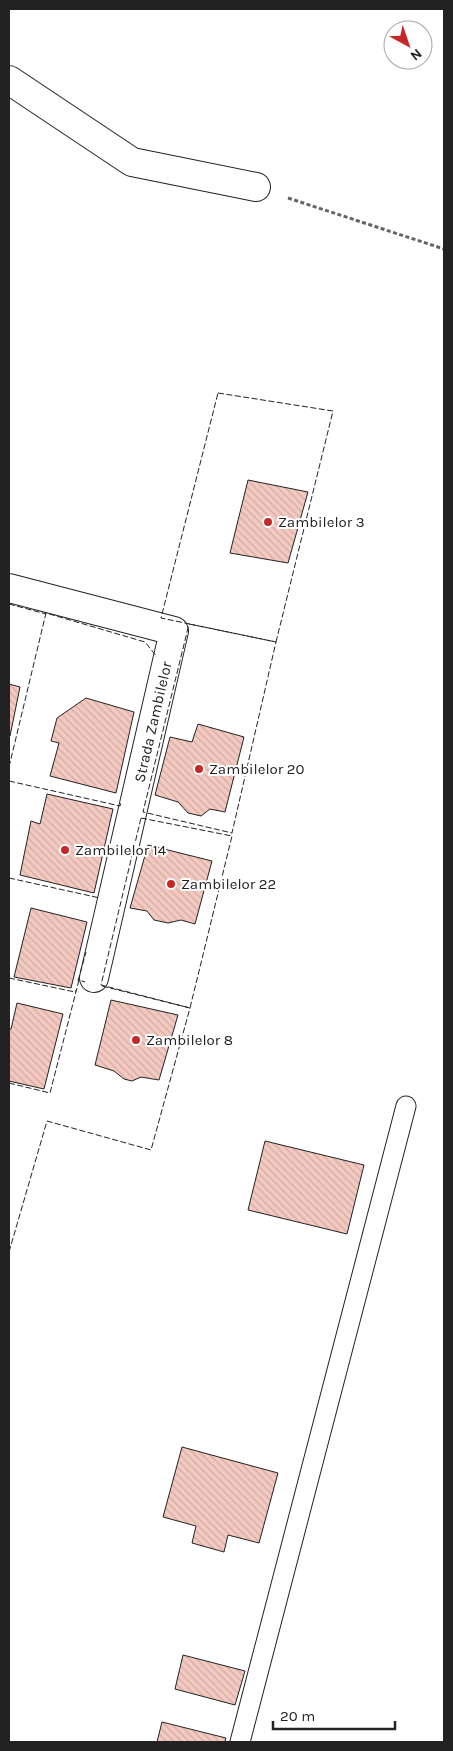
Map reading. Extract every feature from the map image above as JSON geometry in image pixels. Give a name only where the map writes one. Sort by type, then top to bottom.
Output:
[{"type":"street","points":[[9,80],[132,162],[256,187]]},
{"type":"street","name":"Strada Zambilelor","points":[[9,588],[174,631],[94,978]]},
{"type":"lane","points":[[240,1742],[406,1106]]},
{"type":"path","points":[[256,187],[444,249]]},
{"type":"building","name":"Zambilelor 3","points":[[248,480],[308,492],[288,563],[230,553]]},
{"type":"building","points":[[9,684],[20,687],[10,736],[9,736]]},
{"type":"building","points":[[86,698],[134,712],[116,793],[50,776],[59,743],[51,741],[57,718]]},
{"type":"building","name":"Zambilelor 20","points":[[198,724],[244,737],[225,812],[210,809],[201,816],[188,813],[178,802],[155,795],[170,737],[192,742]]},
{"type":"building","name":"Zambilelor 14","points":[[47,794],[113,809],[94,893],[20,875],[31,821],[40,824]]},
{"type":"building","name":"Zambilelor 22","points":[[148,845],[212,861],[195,924],[181,920],[168,923],[154,920],[147,911],[130,908]]},
{"type":"building","points":[[31,908],[87,922],[71,988],[14,977]]},
{"type":"building","name":"Zambilelor 8","points":[[111,1000],[178,1015],[159,1080],[141,1077],[132,1081],[124,1079],[114,1071],[95,1065]]},
{"type":"building","points":[[17,1003],[63,1014],[44,1089],[9,1081],[9,1029],[11,1029]]},
{"type":"building","points":[[265,1141],[364,1165],[347,1234],[248,1210]]},
{"type":"building","points":[[182,1447],[278,1473],[259,1543],[228,1535],[224,1552],[192,1543],[196,1526],[163,1517]]},
{"type":"building","points":[[183,1655],[245,1671],[235,1705],[175,1689]]},
{"type":"building","points":[[162,1722],[226,1738],[225,1742],[157,1742]]},
{"type":"fence","points":[[218,393],[333,411],[276,642],[161,618],[218,393]]},
{"type":"fence","points":[[9,604],[46,614]]},
{"type":"fence","points":[[9,767],[46,613],[145,642],[157,657]]},
{"type":"fence","points":[[189,624],[276,642],[232,833],[143,812],[189,624]]},
{"type":"fence","points":[[9,781],[120,806],[121,802]]},
{"type":"fence","points":[[141,818],[232,836],[190,1008],[101,985],[141,818]]},
{"type":"fence","points":[[9,878],[100,898]]},
{"type":"fence","points":[[78,981],[86,952]]},
{"type":"fence","points":[[9,978],[75,992],[76,990]]},
{"type":"fence","points":[[9,1083],[50,1093],[79,980],[85,982]]},
{"type":"fence","points":[[9,1252],[47,1121],[151,1150],[190,1008],[102,986]]},
{"type":"place","name":"Zambilelor 3","points":[[268,522]]},
{"type":"place","name":"Zambilelor 20","points":[[199,769]]},
{"type":"place","name":"Zambilelor 14","points":[[65,850]]},
{"type":"place","name":"Zambilelor 22","points":[[171,884]]},
{"type":"place","name":"Zambilelor 8","points":[[136,1040]]}]
